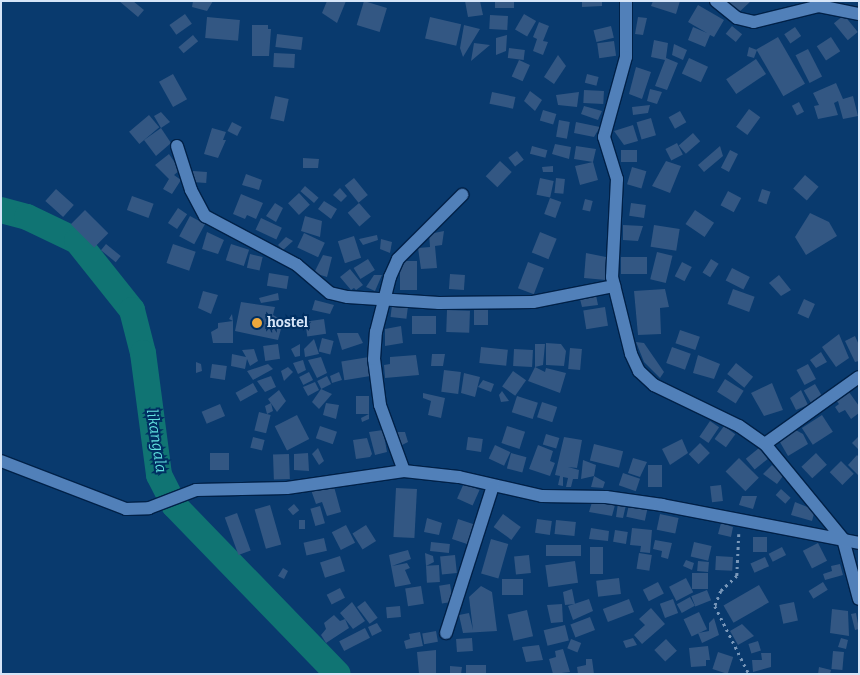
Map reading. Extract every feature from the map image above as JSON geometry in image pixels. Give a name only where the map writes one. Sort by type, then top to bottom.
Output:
[{"type":"street","points":[[626,1],[626,57],[604,137],[617,178],[612,277],[631,354],[640,371],[666,393],[739,426],[765,444],[843,539],[859,599]]},
{"type":"street","points":[[716,1],[737,18],[754,22],[819,6],[859,14]]},
{"type":"street","points":[[177,146],[191,190],[205,216],[297,265],[330,293],[384,300],[533,302],[614,286]]},
{"type":"street","points":[[404,471],[380,405],[376,379],[375,339],[384,300],[398,259],[462,195]]},
{"type":"street","points":[[765,444],[859,377]]},
{"type":"street","points":[[1,461],[126,509],[139,510],[208,489],[287,488],[404,471],[459,477],[542,496],[606,497],[859,543]]},
{"type":"street","points":[[446,633],[493,486]]},
{"type":"path","points":[[739,522],[738,570],[733,581],[717,598],[715,606],[749,674]]},
{"type":"building","points":[[119,1],[133,1],[144,10],[138,17]]},
{"type":"building","points":[[193,1],[213,1],[207,11],[192,7]]},
{"type":"building","points":[[327,1],[346,1],[337,23],[322,13]]},
{"type":"building","points":[[364,1],[387,8],[380,32],[357,25]]},
{"type":"building","points":[[465,1],[480,1],[483,15],[468,17]]},
{"type":"building","points":[[495,1],[514,1],[514,8],[495,8]]},
{"type":"building","points":[[582,1],[602,1],[602,6],[582,7]]},
{"type":"building","points":[[653,1],[680,1],[676,14],[651,6]]},
{"type":"building","points":[[724,1],[751,1],[736,15]]},
{"type":"building","points":[[698,5],[724,20],[714,37],[710,35],[705,47],[688,40],[693,27],[707,33],[688,22]]},
{"type":"building","points":[[185,14],[192,24],[176,35],[169,25]]},
{"type":"building","points":[[524,14],[536,21],[527,37],[515,30]]},
{"type":"building","points":[[490,15],[508,16],[507,30],[489,29]]},
{"type":"building","points":[[844,15],[858,32],[848,40],[834,23]]},
{"type":"building","points":[[207,17],[240,20],[238,41],[205,38]]},
{"type":"building","points":[[430,17],[461,24],[456,46],[425,38]]},
{"type":"building","points":[[638,17],[647,18],[643,35],[635,34]]},
{"type":"building","points":[[539,22],[549,26],[543,41],[548,42],[543,55],[533,51],[537,39],[533,37]]},
{"type":"building","points":[[252,25],[268,25],[268,29],[271,29],[269,56],[252,56]]},
{"type":"building","points":[[464,25],[480,29],[463,57],[460,48]]},
{"type":"building","points":[[611,26],[614,38],[596,42],[594,30]]},
{"type":"building","points":[[732,26],[742,34],[736,42],[726,34]]},
{"type":"building","points":[[795,27],[801,36],[790,43],[784,34]]},
{"type":"building","points":[[277,34],[303,37],[301,50],[275,47]]},
{"type":"building","points":[[193,35],[198,41],[184,53],[178,47]]},
{"type":"building","points":[[507,35],[506,51],[496,55],[496,38]]},
{"type":"building","points":[[778,37],[805,84],[783,96],[756,50]]},
{"type":"building","points":[[831,37],[840,51],[826,61],[817,46]]},
{"type":"building","points":[[654,40],[668,43],[666,58],[678,63],[667,90],[655,86],[665,60],[651,57]]},
{"type":"building","points":[[614,41],[616,56],[599,58],[597,43]]},
{"type":"building","points":[[474,43],[490,45],[471,61]]},
{"type":"building","points":[[674,44],[687,50],[683,60],[672,55]]},
{"type":"building","points":[[749,47],[757,50],[754,58],[747,56]]},
{"type":"building","points":[[509,48],[525,50],[524,60],[508,58]]},
{"type":"building","points":[[808,49],[822,77],[810,83],[796,55]]},
{"type":"building","points":[[274,53],[295,54],[294,68],[273,67]]},
{"type":"building","points":[[558,55],[566,66],[554,84],[544,77]]},
{"type":"building","points":[[689,58],[708,67],[701,82],[682,73]]},
{"type":"building","points":[[756,59],[766,74],[736,94],[726,79]]},
{"type":"building","points":[[519,60],[530,65],[523,81],[512,76]]},
{"type":"building","points":[[636,67],[651,72],[642,99],[629,94]]},
{"type":"building","points":[[173,74],[187,99],[173,107],[159,82]]},
{"type":"building","points":[[587,74],[599,77],[596,86],[585,83]]},
{"type":"building","points":[[836,83],[843,99],[853,96],[858,116],[843,119],[838,101],[834,103],[838,115],[818,119],[814,106],[819,105],[813,93]]},
{"type":"building","points":[[650,89],[662,92],[657,104],[647,101]]},
{"type":"building","points":[[584,90],[604,91],[603,104],[583,103]]},
{"type":"building","points":[[530,91],[542,100],[535,111],[524,101]]},
{"type":"building","points":[[492,92],[515,97],[513,109],[490,104]]},
{"type":"building","points":[[579,92],[577,107],[558,105],[556,95]]},
{"type":"building","points":[[275,96],[289,99],[284,121],[270,118]]},
{"type":"building","points":[[799,102],[804,112],[797,115],[792,106]]},
{"type":"building","points":[[650,105],[648,113],[633,115],[632,107]]},
{"type":"building","points":[[584,106],[602,111],[598,120],[581,114]]},
{"type":"building","points":[[749,109],[760,117],[747,135],[736,127]]},
{"type":"building","points":[[543,110],[556,114],[553,125],[540,121]]},
{"type":"building","points":[[680,111],[686,122],[675,129],[669,117]]},
{"type":"building","points":[[161,112],[170,122],[161,128],[154,116]]},
{"type":"building","points":[[149,115],[159,127],[139,144],[129,132]]},
{"type":"building","points":[[651,118],[656,135],[642,139],[637,122]]},
{"type":"building","points":[[559,120],[570,122],[567,139],[556,137]]},
{"type":"building","points":[[232,122],[242,127],[237,136],[227,131]]},
{"type":"building","points":[[576,122],[600,127],[594,137],[574,133]]},
{"type":"building","points":[[633,125],[638,141],[624,145],[614,131]]},
{"type":"building","points":[[161,128],[171,143],[156,156],[144,140]]},
{"type":"building","points":[[212,128],[226,132],[223,140],[226,140],[218,158],[204,154]]},
{"type":"building","points":[[693,133],[700,141],[686,154],[679,145]]},
{"type":"building","points":[[677,143],[683,155],[671,160],[665,149]]},
{"type":"building","points":[[555,144],[571,147],[569,159],[552,154]]},
{"type":"building","points":[[532,146],[547,150],[545,158],[530,154]]},
{"type":"building","points":[[576,146],[596,149],[593,162],[574,159]]},
{"type":"building","points":[[720,146],[723,156],[704,172],[698,165]]},
{"type":"building","points":[[621,150],[637,150],[637,162],[621,162]]},
{"type":"building","points":[[730,150],[738,154],[729,172],[721,168]]},
{"type":"building","points":[[517,151],[524,160],[515,166],[508,158]]},
{"type":"building","points":[[169,154],[180,170],[174,175],[181,180],[172,194],[163,189],[169,179],[155,165]]},
{"type":"building","points":[[303,158],[319,159],[318,168],[303,168]]},
{"type":"building","points":[[500,161],[512,172],[497,187],[486,176]]},
{"type":"building","points":[[666,161],[681,166],[670,193],[652,186]]},
{"type":"building","points":[[593,162],[598,180],[580,185],[575,166]]},
{"type":"building","points":[[553,166],[553,172],[543,172],[542,167]]},
{"type":"building","points":[[632,167],[646,171],[641,188],[627,184]]},
{"type":"building","points":[[193,171],[207,172],[206,183],[192,182]]},
{"type":"building","points":[[246,174],[262,180],[259,190],[242,185]]},
{"type":"building","points":[[805,175],[819,187],[807,200],[793,189]]},
{"type":"building","points":[[354,178],[368,195],[359,203],[345,186]]},
{"type":"building","points":[[540,178],[554,181],[550,198],[536,195]]},
{"type":"building","points":[[556,178],[565,179],[563,194],[554,193]]},
{"type":"building","points":[[305,186],[319,198],[314,203],[300,191]]},
{"type":"building","points":[[340,188],[347,196],[341,202],[333,195]]},
{"type":"building","points":[[56,189],[74,205],[63,217],[45,201]]},
{"type":"building","points":[[762,189],[771,192],[767,204],[758,201]]},
{"type":"building","points":[[728,191],[741,198],[734,212],[720,205]]},
{"type":"building","points":[[299,193],[310,205],[299,215],[288,203]]},
{"type":"building","points":[[241,194],[263,203],[256,219],[247,215],[245,219],[233,214]]},
{"type":"building","points":[[132,196],[154,204],[148,218],[127,210]]},
{"type":"building","points":[[550,198],[561,202],[555,218],[544,214]]},
{"type":"building","points":[[585,199],[593,201],[590,212],[582,210]]},
{"type":"building","points":[[324,201],[337,209],[331,219],[318,209]]},
{"type":"building","points":[[275,203],[283,208],[276,222],[266,216]]},
{"type":"building","points":[[359,203],[371,217],[359,226],[348,213]]},
{"type":"building","points":[[631,203],[646,205],[644,218],[629,216]]},
{"type":"building","points":[[178,208],[187,214],[177,229],[168,223]]},
{"type":"building","points":[[85,210],[108,233],[94,247],[71,224]]},
{"type":"building","points":[[695,210],[714,223],[705,237],[685,224]]},
{"type":"building","points":[[810,213],[829,222],[837,236],[806,255],[795,237]]},
{"type":"building","points":[[190,216],[205,224],[194,244],[179,236]]},
{"type":"building","points":[[305,216],[322,221],[320,237],[301,231]]},
{"type":"building","points":[[261,218],[282,228],[276,240],[256,230]]},
{"type":"building","points":[[623,225],[643,226],[638,241],[623,240]]},
{"type":"building","points":[[654,225],[680,229],[676,251],[651,247]]},
{"type":"building","points":[[444,231],[442,245],[435,246],[437,268],[421,269],[418,248],[430,247],[429,234]]},
{"type":"building","points":[[207,232],[224,240],[218,254],[202,249]]},
{"type":"building","points":[[540,232],[557,239],[548,259],[532,252]]},
{"type":"building","points":[[304,233],[325,243],[318,257],[297,248]]},
{"type":"building","points":[[377,235],[378,240],[363,245],[359,239]]},
{"type":"building","points":[[354,236],[361,258],[345,263],[338,241]]},
{"type":"building","points":[[286,237],[293,241],[283,250],[278,245]]},
{"type":"building","points":[[381,239],[392,242],[390,253],[380,249]]},
{"type":"building","points":[[106,244],[121,256],[116,262],[101,250]]},
{"type":"building","points":[[173,244],[196,252],[189,271],[166,263]]},
{"type":"building","points":[[231,244],[249,250],[244,266],[226,260]]},
{"type":"building","points":[[657,252],[673,256],[666,283],[650,279]]},
{"type":"building","points":[[586,253],[606,257],[606,280],[584,278]]},
{"type":"building","points":[[250,254],[263,257],[260,271],[247,268]]},
{"type":"building","points":[[323,255],[332,257],[327,277],[314,273]]},
{"type":"building","points":[[621,257],[647,257],[647,274],[621,274]]},
{"type":"building","points":[[368,259],[375,270],[360,279],[354,268]]},
{"type":"building","points":[[711,259],[719,264],[710,277],[703,273]]},
{"type":"building","points":[[400,261],[417,261],[417,290],[400,290]]},
{"type":"building","points":[[528,262],[544,268],[534,294],[518,288]]},
{"type":"building","points":[[682,262],[692,267],[685,281],[675,276]]},
{"type":"building","points":[[732,268],[750,277],[743,290],[726,280]]},
{"type":"building","points":[[350,269],[363,285],[356,290],[354,288],[351,290],[340,277]]},
{"type":"building","points":[[269,273],[289,276],[287,289],[267,286]]},
{"type":"building","points":[[450,274],[465,275],[464,290],[449,289]]},
{"type":"building","points":[[374,275],[382,275],[375,291],[366,287]]},
{"type":"building","points":[[779,275],[791,290],[781,296],[769,283]]},
{"type":"building","points":[[665,289],[669,307],[660,308],[661,334],[638,335],[634,291]]},
{"type":"building","points":[[733,289],[755,297],[749,312],[728,304]]},
{"type":"building","points":[[203,291],[218,295],[211,314],[198,308]]},
{"type":"building","points":[[278,293],[279,300],[261,303],[259,298]]},
{"type":"building","points":[[596,295],[598,305],[582,307],[580,299]]},
{"type":"building","points":[[804,299],[815,304],[808,318],[797,314]]},
{"type":"building","points":[[315,300],[334,305],[330,314],[312,310]]},
{"type":"building","name":"hostel","points":[[241,302],[275,307],[273,315],[280,319],[276,328],[281,329],[278,340],[235,331]]},
{"type":"building","points":[[392,305],[408,307],[406,319],[391,317]]},
{"type":"building","points":[[474,306],[488,306],[488,325],[474,325]]},
{"type":"building","points":[[605,307],[608,326],[586,329],[583,310]]},
{"type":"building","points":[[447,310],[470,311],[469,333],[446,332]]},
{"type":"building","points":[[412,316],[436,316],[436,334],[412,334]]},
{"type":"building","points":[[324,319],[326,334],[307,336],[305,322]]},
{"type":"building","points":[[233,321],[233,343],[213,343],[211,332],[218,328],[218,323]]},
{"type":"building","points":[[401,326],[403,343],[385,346],[385,329]]},
{"type":"building","points":[[680,330],[700,337],[695,350],[675,343]]},
{"type":"building","points":[[337,333],[358,333],[363,343],[342,350]]},
{"type":"building","points":[[839,334],[849,358],[836,367],[822,347]]},
{"type":"building","points":[[855,336],[859,345],[859,361],[855,362],[845,341]]},
{"type":"building","points":[[322,338],[334,341],[330,354],[319,352]]},
{"type":"building","points":[[314,339],[319,354],[305,357],[304,349]]},
{"type":"building","points":[[636,342],[644,343],[664,372],[660,378],[644,362]]},
{"type":"building","points":[[546,343],[561,344],[566,351],[564,366],[546,365]]},
{"type":"building","points":[[278,344],[280,359],[265,361],[263,346]]},
{"type":"building","points":[[300,344],[300,356],[295,357],[291,349]]},
{"type":"building","points":[[535,344],[545,344],[543,365],[535,367]]},
{"type":"building","points":[[481,347],[508,350],[506,366],[479,363]]},
{"type":"building","points":[[672,347],[691,354],[685,370],[666,363]]},
{"type":"building","points":[[570,348],[582,349],[580,370],[568,369]]},
{"type":"building","points":[[254,349],[258,361],[250,366],[247,359],[245,369],[231,366],[232,354],[246,357],[242,350]]},
{"type":"building","points":[[514,349],[533,350],[532,367],[513,366]]},
{"type":"building","points":[[821,352],[827,362],[816,368],[810,360]]},
{"type":"building","points":[[432,354],[445,354],[443,366],[431,366]]},
{"type":"building","points":[[416,355],[419,375],[385,378],[384,365],[390,364],[390,357]]},
{"type":"building","points":[[698,355],[720,364],[714,379],[693,373]]},
{"type":"building","points":[[321,357],[327,373],[317,378],[308,360]]},
{"type":"building","points":[[369,357],[372,376],[344,380],[341,361]]},
{"type":"building","points":[[303,360],[306,370],[298,374],[293,363]]},
{"type":"building","points":[[196,362],[201,364],[202,371],[196,373]]},
{"type":"building","points":[[736,363],[753,377],[744,388],[727,374]]},
{"type":"building","points":[[212,364],[227,366],[225,380],[210,378]]},
{"type":"building","points":[[268,364],[273,369],[253,380],[247,371]]},
{"type":"building","points":[[808,364],[816,379],[805,385],[797,370]]},
{"type":"building","points":[[288,367],[293,372],[284,381],[281,371]]},
{"type":"building","points":[[535,367],[545,372],[546,368],[566,373],[560,393],[528,381]]},
{"type":"building","points":[[444,370],[461,372],[458,394],[441,392]]},
{"type":"building","points":[[513,371],[526,380],[515,396],[502,387]]},
{"type":"building","points":[[309,372],[313,380],[303,385],[299,377]]},
{"type":"building","points":[[339,372],[342,380],[332,383],[330,376]]},
{"type":"building","points":[[464,373],[480,377],[475,397],[461,393]]},
{"type":"building","points":[[271,376],[276,387],[265,392],[257,381]]},
{"type":"building","points":[[327,376],[331,384],[321,389],[317,381]]},
{"type":"building","points":[[725,379],[744,391],[736,403],[717,392]]},
{"type":"building","points":[[483,380],[494,384],[491,392],[478,387]]},
{"type":"building","points":[[315,382],[319,390],[308,396],[303,387]]},
{"type":"building","points":[[253,383],[258,392],[240,401],[236,393]]},
{"type":"building","points":[[772,383],[783,410],[764,416],[751,393]]},
{"type":"building","points":[[815,384],[822,396],[811,403],[804,390]]},
{"type":"building","points":[[321,389],[332,394],[319,409],[312,402]]},
{"type":"building","points":[[279,390],[286,401],[277,412],[268,399]]},
{"type":"building","points":[[801,390],[808,405],[796,410],[790,398]]},
{"type":"building","points":[[502,391],[509,401],[501,402],[499,395]]},
{"type":"building","points":[[849,392],[859,406],[859,413],[851,419],[845,410],[839,413],[835,407],[839,404],[836,400]]},
{"type":"building","points":[[423,393],[445,398],[441,418],[428,415],[431,401],[423,398]]},
{"type":"building","points":[[356,396],[369,396],[369,414],[356,414]]},
{"type":"building","points":[[517,396],[538,403],[533,419],[512,412]]},
{"type":"building","points":[[542,402],[557,407],[552,422],[537,417]]},
{"type":"building","points":[[271,403],[273,411],[267,414],[265,406]]},
{"type":"building","points":[[326,403],[339,405],[336,419],[323,415]]},
{"type":"building","points":[[220,404],[225,416],[207,424],[202,412]]},
{"type":"building","points":[[259,412],[271,415],[266,433],[254,430]]},
{"type":"building","points":[[369,414],[369,419],[362,422],[361,418]]},
{"type":"building","points":[[297,415],[309,439],[287,450],[275,426]]},
{"type":"building","points":[[822,415],[833,432],[813,445],[802,428]]},
{"type":"building","points":[[710,421],[719,427],[708,443],[699,437]]},
{"type":"building","points":[[320,426],[337,432],[333,444],[316,438]]},
{"type":"building","points":[[507,426],[525,432],[520,449],[501,443]]},
{"type":"building","points":[[724,426],[735,434],[726,447],[715,439]]},
{"type":"building","points":[[792,428],[803,434],[808,444],[788,456],[777,437]]},
{"type":"building","points":[[383,430],[387,452],[375,455],[369,432]]},
{"type":"building","points":[[396,432],[405,432],[408,442],[398,447]]},
{"type":"building","points":[[546,434],[559,438],[556,449],[543,445]]},
{"type":"building","points":[[859,436],[859,450],[852,443]]},
{"type":"building","points":[[253,437],[265,440],[262,451],[250,448]]},
{"type":"building","points":[[468,437],[483,439],[481,452],[466,450]]},
{"type":"building","points":[[564,437],[582,440],[577,468],[568,467],[579,470],[578,479],[573,479],[571,487],[566,487],[568,478],[563,477],[563,486],[558,485],[560,476],[555,475]]},
{"type":"building","points":[[367,438],[372,454],[370,457],[356,459],[353,440]]},
{"type":"building","points":[[682,439],[688,453],[670,465],[662,449]]},
{"type":"building","points":[[700,443],[710,453],[699,464],[689,454]]},
{"type":"building","points":[[594,444],[623,451],[619,468],[590,460]]},
{"type":"building","points":[[495,445],[510,452],[504,466],[489,459]]},
{"type":"building","points":[[538,445],[553,451],[550,461],[555,463],[550,476],[529,469]]},
{"type":"building","points":[[318,448],[324,461],[319,465],[312,454]]},
{"type":"building","points":[[759,448],[768,459],[755,470],[746,459]]},
{"type":"building","points":[[210,453],[229,453],[229,470],[210,470]]},
{"type":"building","points":[[308,453],[309,471],[294,470],[294,454]]},
{"type":"building","points":[[511,453],[526,457],[522,473],[507,468]]},
{"type":"building","points":[[816,453],[827,465],[812,478],[801,467]]},
{"type":"building","points":[[289,454],[290,479],[274,480],[273,455]]},
{"type":"building","points":[[857,455],[859,457],[859,476],[848,465]]},
{"type":"building","points":[[633,458],[647,462],[640,477],[628,473]]},
{"type":"building","points":[[739,458],[759,478],[745,491],[726,471]]},
{"type":"building","points":[[583,460],[596,465],[594,476],[581,479]]},
{"type":"building","points":[[841,461],[854,474],[842,485],[830,472]]},
{"type":"building","points":[[648,465],[662,465],[662,487],[648,487]]},
{"type":"building","points":[[772,465],[783,476],[777,484],[763,474]]},
{"type":"building","points":[[623,473],[640,479],[636,491],[619,485]]},
{"type":"building","points":[[594,476],[605,482],[603,488],[591,487]]},
{"type":"building","points":[[333,483],[341,512],[327,516],[322,502],[316,504],[311,490]]},
{"type":"building","points":[[464,483],[480,490],[473,505],[457,499]]},
{"type":"building","points":[[721,485],[723,501],[712,502],[710,486]]},
{"type":"building","points":[[396,488],[417,489],[414,538],[393,537]]},
{"type":"building","points":[[781,489],[791,498],[785,504],[776,495]]},
{"type":"building","points":[[742,496],[757,496],[753,509],[739,505]]},
{"type":"building","points":[[592,502],[615,505],[612,516],[589,512]]},
{"type":"building","points":[[795,502],[815,510],[812,521],[791,515]]},
{"type":"building","points":[[618,503],[626,505],[623,518],[616,517]]},
{"type":"building","points":[[294,504],[299,510],[293,515],[288,509]]},
{"type":"building","points":[[629,504],[648,508],[645,521],[626,517]]},
{"type":"building","points":[[270,505],[281,544],[266,549],[255,509]]},
{"type":"building","points":[[320,506],[325,523],[315,526],[310,509]]},
{"type":"building","points":[[237,513],[251,551],[238,555],[225,517]]},
{"type":"building","points":[[503,514],[521,527],[511,540],[494,527]]},
{"type":"building","points":[[660,514],[679,518],[675,534],[657,530]]},
{"type":"building","points":[[427,518],[442,523],[439,535],[424,532]]},
{"type":"building","points":[[458,519],[473,524],[470,545],[452,539]]},
{"type":"building","points":[[537,519],[552,521],[550,535],[535,533]]},
{"type":"building","points":[[299,520],[305,520],[305,529],[299,529]]},
{"type":"building","points":[[556,520],[576,522],[574,536],[555,534]]},
{"type":"building","points":[[721,523],[733,527],[731,537],[718,534]]},
{"type":"building","points":[[346,525],[355,543],[341,550],[332,532]]},
{"type":"building","points":[[366,525],[376,541],[362,550],[352,533]]},
{"type":"building","points":[[591,528],[609,531],[608,541],[589,539]]},
{"type":"building","points":[[632,528],[652,530],[650,553],[640,552],[641,546],[630,545]]},
{"type":"building","points":[[615,530],[628,532],[626,544],[613,542]]},
{"type":"building","points":[[753,537],[767,537],[767,552],[753,552]]},
{"type":"building","points":[[324,538],[327,551],[306,555],[304,543]]},
{"type":"building","points":[[491,539],[508,544],[498,579],[481,574]]},
{"type":"building","points":[[655,540],[672,543],[668,559],[661,557],[662,551],[653,549]]},
{"type":"building","points":[[431,542],[450,544],[449,553],[430,551]]},
{"type":"building","points":[[694,542],[712,546],[708,561],[691,557]]},
{"type":"building","points":[[818,543],[827,561],[812,569],[803,551]]},
{"type":"building","points":[[546,545],[581,545],[581,556],[546,556]]},
{"type":"building","points":[[590,547],[603,547],[603,574],[590,574]]},
{"type":"building","points":[[782,547],[786,555],[773,562],[769,554]]},
{"type":"building","points":[[408,550],[411,559],[392,566],[407,563],[410,568],[405,570],[411,584],[395,587],[389,555]]},
{"type":"building","points":[[425,553],[433,556],[434,562],[426,566]]},
{"type":"building","points":[[639,553],[652,555],[649,571],[636,569]]},
{"type":"building","points":[[455,555],[457,573],[442,574],[440,557]]},
{"type":"building","points":[[529,555],[531,573],[516,574],[514,557]]},
{"type":"building","points":[[340,556],[345,571],[325,578],[320,562]]},
{"type":"building","points":[[716,556],[733,557],[732,571],[715,570]]},
{"type":"building","points":[[765,557],[769,566],[754,573],[750,564]]},
{"type":"building","points":[[686,560],[694,563],[692,570],[683,566]]},
{"type":"building","points":[[575,561],[578,583],[548,587],[545,565]]},
{"type":"building","points":[[698,561],[709,562],[708,572],[697,571]]},
{"type":"building","points":[[840,564],[843,575],[825,580],[823,574],[832,571],[831,566]]},
{"type":"building","points":[[439,565],[440,582],[427,583],[426,566]]},
{"type":"building","points":[[283,568],[288,571],[284,579],[278,576]]},
{"type":"building","points":[[692,573],[708,573],[708,589],[692,589]]},
{"type":"building","points":[[619,578],[621,594],[598,597],[596,581]]},
{"type":"building","points":[[686,578],[693,592],[676,601],[669,587]]},
{"type":"building","points":[[502,579],[523,579],[523,595],[502,595]]},
{"type":"building","points":[[658,582],[664,594],[649,601],[643,590]]},
{"type":"building","points":[[823,582],[828,590],[813,599],[809,591]]},
{"type":"building","points":[[450,584],[453,602],[442,603],[439,586]]},
{"type":"building","points":[[759,585],[769,602],[733,623],[723,606]]},
{"type":"building","points":[[421,586],[424,604],[408,606],[405,589]]},
{"type":"building","points":[[481,586],[492,592],[497,631],[463,633],[459,615],[469,613],[473,630],[469,597]]},
{"type":"building","points":[[340,588],[345,598],[332,605],[327,595]]},
{"type":"building","points":[[572,589],[575,604],[565,605],[563,592]]},
{"type":"building","points":[[707,590],[711,600],[695,607],[691,596]]},
{"type":"building","points":[[690,597],[695,606],[682,613],[677,604]]},
{"type":"building","points":[[589,599],[593,611],[573,620],[568,606]]},
{"type":"building","points":[[629,599],[634,612],[608,622],[603,609]]},
{"type":"building","points":[[673,599],[678,613],[665,618],[660,604]]},
{"type":"building","points":[[365,601],[378,618],[370,624],[357,607]]},
{"type":"building","points":[[352,602],[365,621],[353,629],[340,613]]},
{"type":"building","points":[[794,602],[798,621],[783,624],[779,605]]},
{"type":"building","points":[[562,604],[563,622],[551,623],[547,605]]},
{"type":"building","points":[[400,606],[401,617],[387,618],[386,607]]},
{"type":"building","points":[[651,608],[665,624],[642,644],[634,635],[645,625],[639,619]]},
{"type":"building","points":[[832,609],[848,611],[849,636],[830,633]]},
{"type":"building","points":[[527,610],[533,636],[514,641],[508,614]]},
{"type":"building","points":[[699,612],[707,629],[692,636],[684,619]]},
{"type":"building","points":[[856,613],[859,629],[855,630],[851,614]]},
{"type":"building","points":[[334,615],[340,621],[345,619],[349,628],[326,643],[321,635],[326,629],[324,623]]},
{"type":"building","points":[[590,617],[595,630],[575,638],[570,625]]},
{"type":"building","points":[[714,618],[719,635],[702,643],[698,633],[709,631],[709,623]]},
{"type":"building","points":[[377,623],[382,631],[372,636],[368,627]]},
{"type":"building","points":[[742,624],[754,636],[738,645],[730,631]]},
{"type":"building","points":[[565,625],[569,641],[548,646],[544,630]]},
{"type":"building","points":[[365,628],[370,638],[344,651],[339,641]]},
{"type":"building","points":[[436,631],[438,642],[424,644],[422,633]]},
{"type":"building","points":[[420,632],[423,646],[406,649],[404,641],[410,639],[409,634]]},
{"type":"building","points":[[472,638],[473,651],[457,652],[456,639]]},
{"type":"building","points":[[633,638],[637,645],[626,648],[623,641]]},
{"type":"building","points":[[841,638],[848,640],[846,649],[838,647]]},
{"type":"building","points":[[571,639],[581,643],[577,652],[567,648]]},
{"type":"building","points":[[666,639],[677,651],[665,662],[654,650]]},
{"type":"building","points":[[758,641],[761,651],[751,653],[748,644]]},
{"type":"building","points":[[539,645],[543,660],[526,662],[522,647]]},
{"type":"building","points":[[708,646],[710,660],[706,660],[706,666],[691,667],[689,648]]},
{"type":"building","points":[[563,649],[570,672],[553,674],[549,659],[556,657],[555,651]]},
{"type":"building","points":[[436,650],[436,673],[419,674],[417,652]]},
{"type":"building","points":[[833,651],[844,652],[842,670],[831,669]]},
{"type":"building","points":[[718,652],[733,657],[728,674],[712,669]]},
{"type":"building","points":[[761,653],[771,653],[771,667],[753,672],[752,660],[762,660]]},
{"type":"building","points":[[586,659],[592,659],[594,674],[578,674],[577,667],[586,665]]},
{"type":"building","points":[[466,665],[486,665],[486,674],[466,674]]},
{"type":"building","points":[[450,666],[462,667],[461,674],[450,674]]},
{"type":"building","points":[[819,667],[831,670],[830,674],[818,674]]},
{"type":"waterway","name":"likangala","points":[[1,210],[27,217],[77,241],[132,310],[143,353],[159,475],[174,505],[338,674]]},
{"type":"place","name":"hostel","points":[[257,323]]}]
